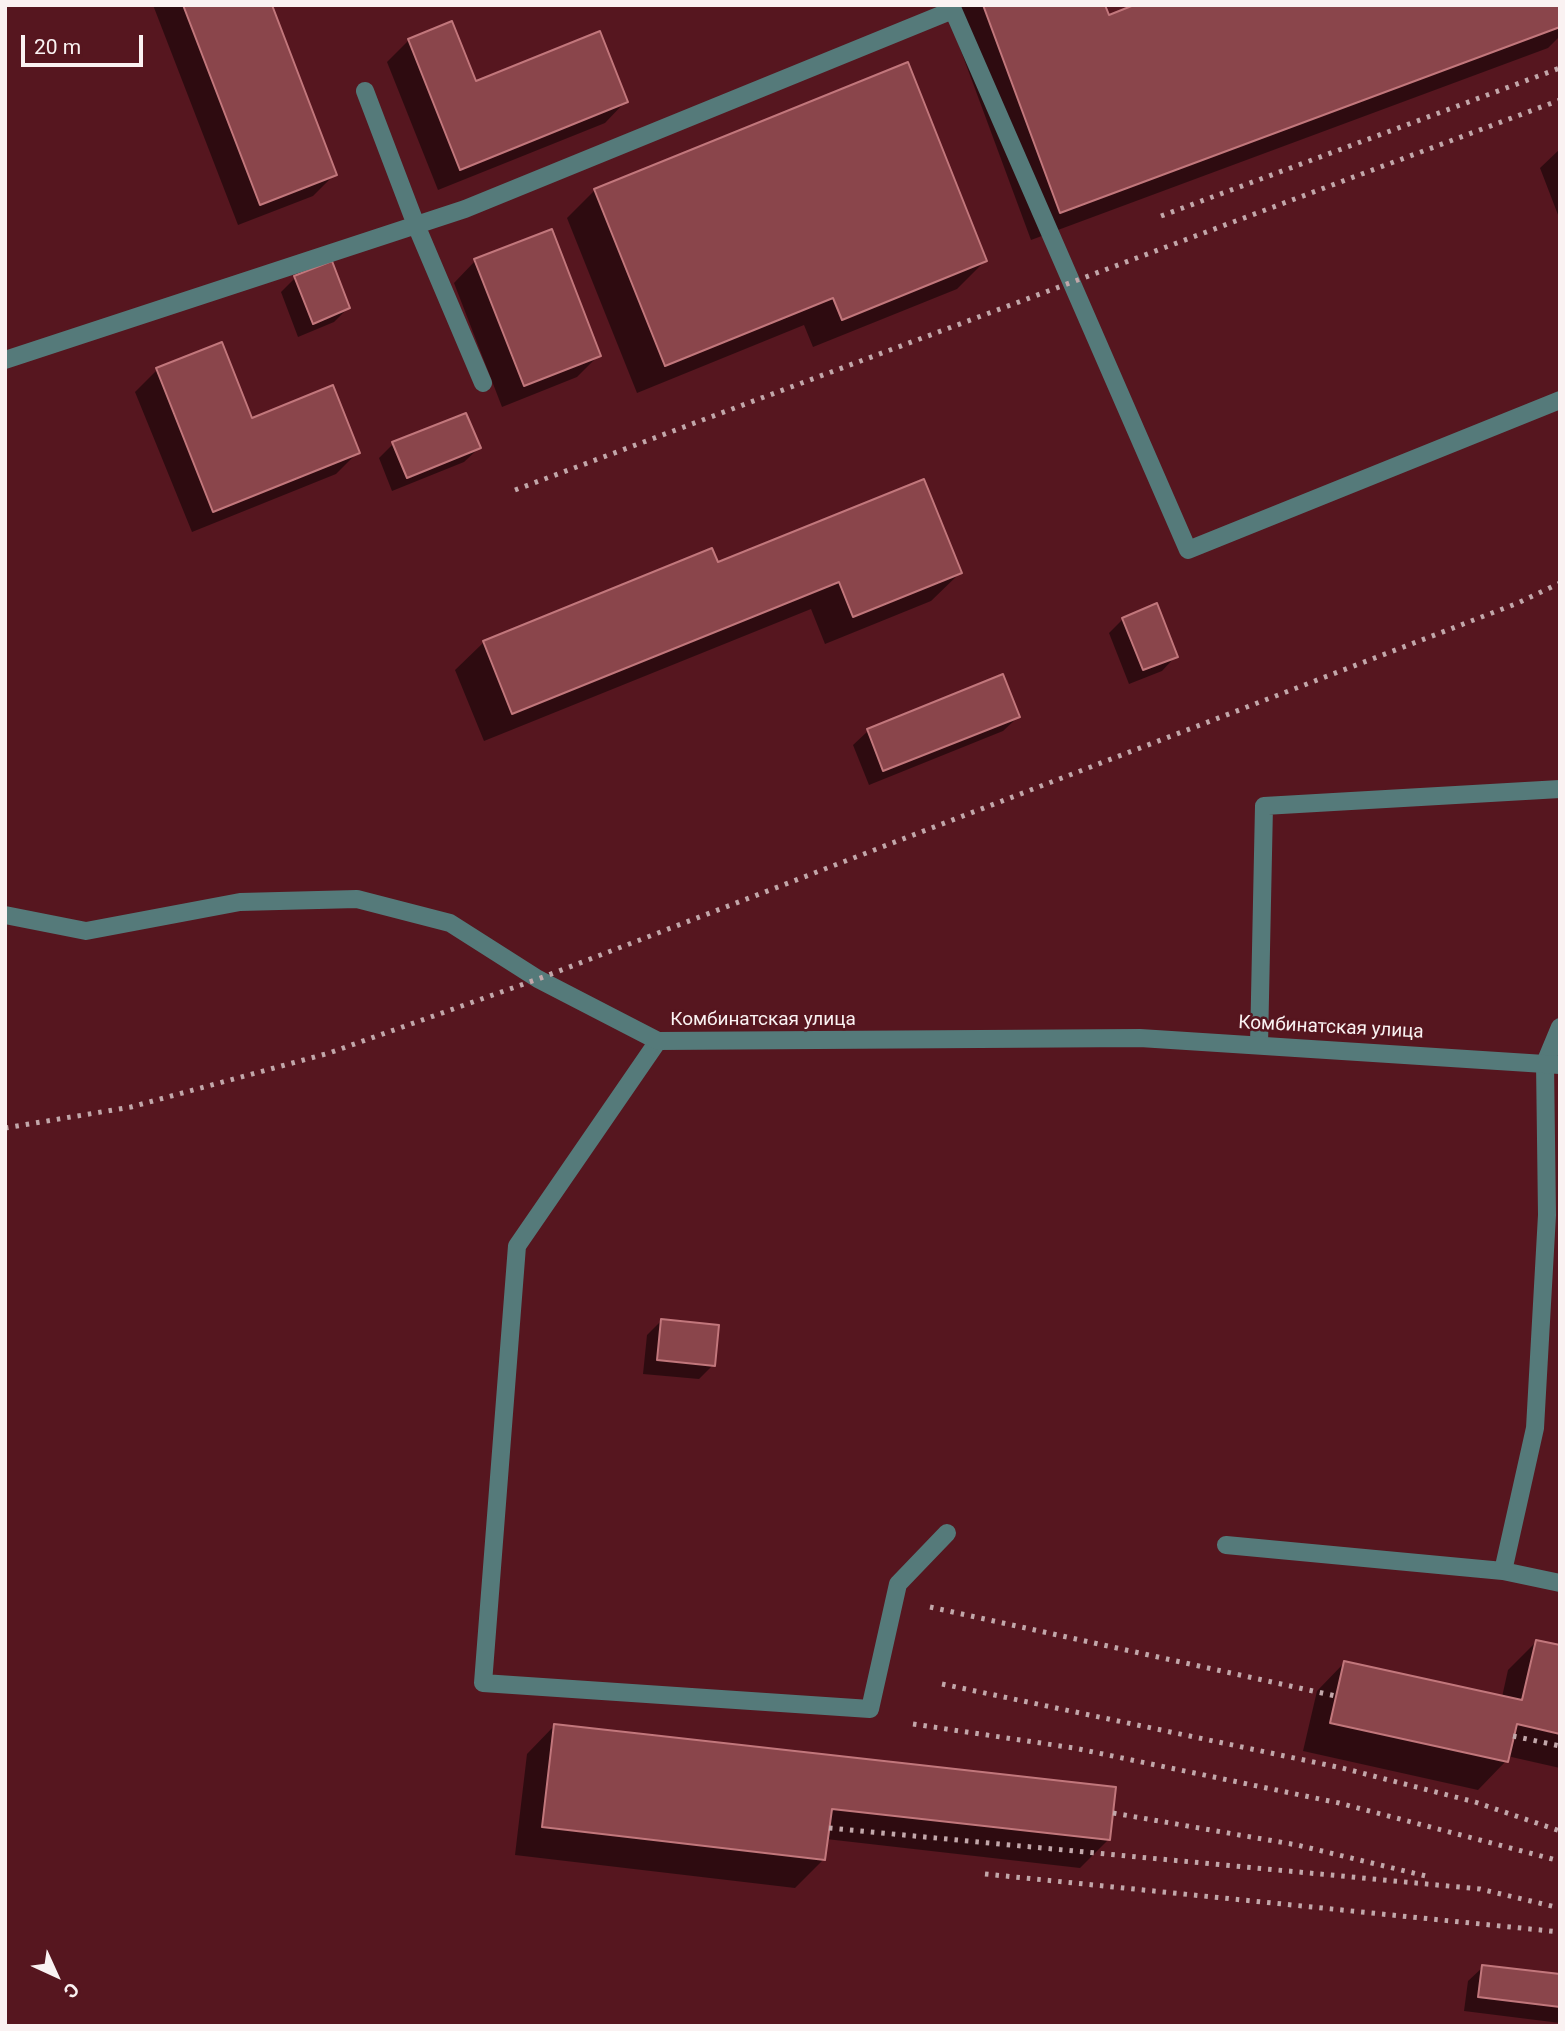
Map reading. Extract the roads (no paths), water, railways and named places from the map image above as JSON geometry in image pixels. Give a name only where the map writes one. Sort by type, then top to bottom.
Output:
[{"type":"street","points":[[5,360],[466,209],[952,8],[1188,551],[1560,401]]},
{"type":"street","points":[[365,91],[416,225],[483,383]]},
{"type":"street","points":[[1259,1045],[1264,806],[1560,789]]},
{"type":"street","name":"Комбинатская улица","points":[[5,915],[86,931],[240,902],[356,899],[450,923],[538,978],[658,1041],[1140,1038],[1552,1064]]},
{"type":"street","points":[[1503,1571],[1535,1428],[1552,1064],[1560,1027]]},
{"type":"street","points":[[658,1041],[517,1246],[483,1683],[870,1709],[898,1584],[947,1533]]},
{"type":"street","points":[[1226,1545],[1503,1571],[1560,1583]]},
{"type":"railway","points":[[1161,216],[1560,68]]},
{"type":"railway","points":[[515,490],[1560,100]]},
{"type":"railway","points":[[5,1128],[131,1107],[329,1053],[538,979],[1518,603],[1560,583]]},
{"type":"railway","points":[[930,1607],[1336,1696]]},
{"type":"railway","points":[[942,1684],[1342,1768],[1475,1802],[1560,1831]]},
{"type":"railway","points":[[913,1724],[1074,1748],[1339,1803],[1560,1861]]},
{"type":"railway","points":[[1513,1736],[1560,1746]]},
{"type":"railway","points":[[1113,1813],[1297,1845],[1426,1876]]},
{"type":"railway","points":[[829,1828],[1480,1889],[1560,1908]]},
{"type":"railway","points":[[985,1874],[1560,1932]]}]
